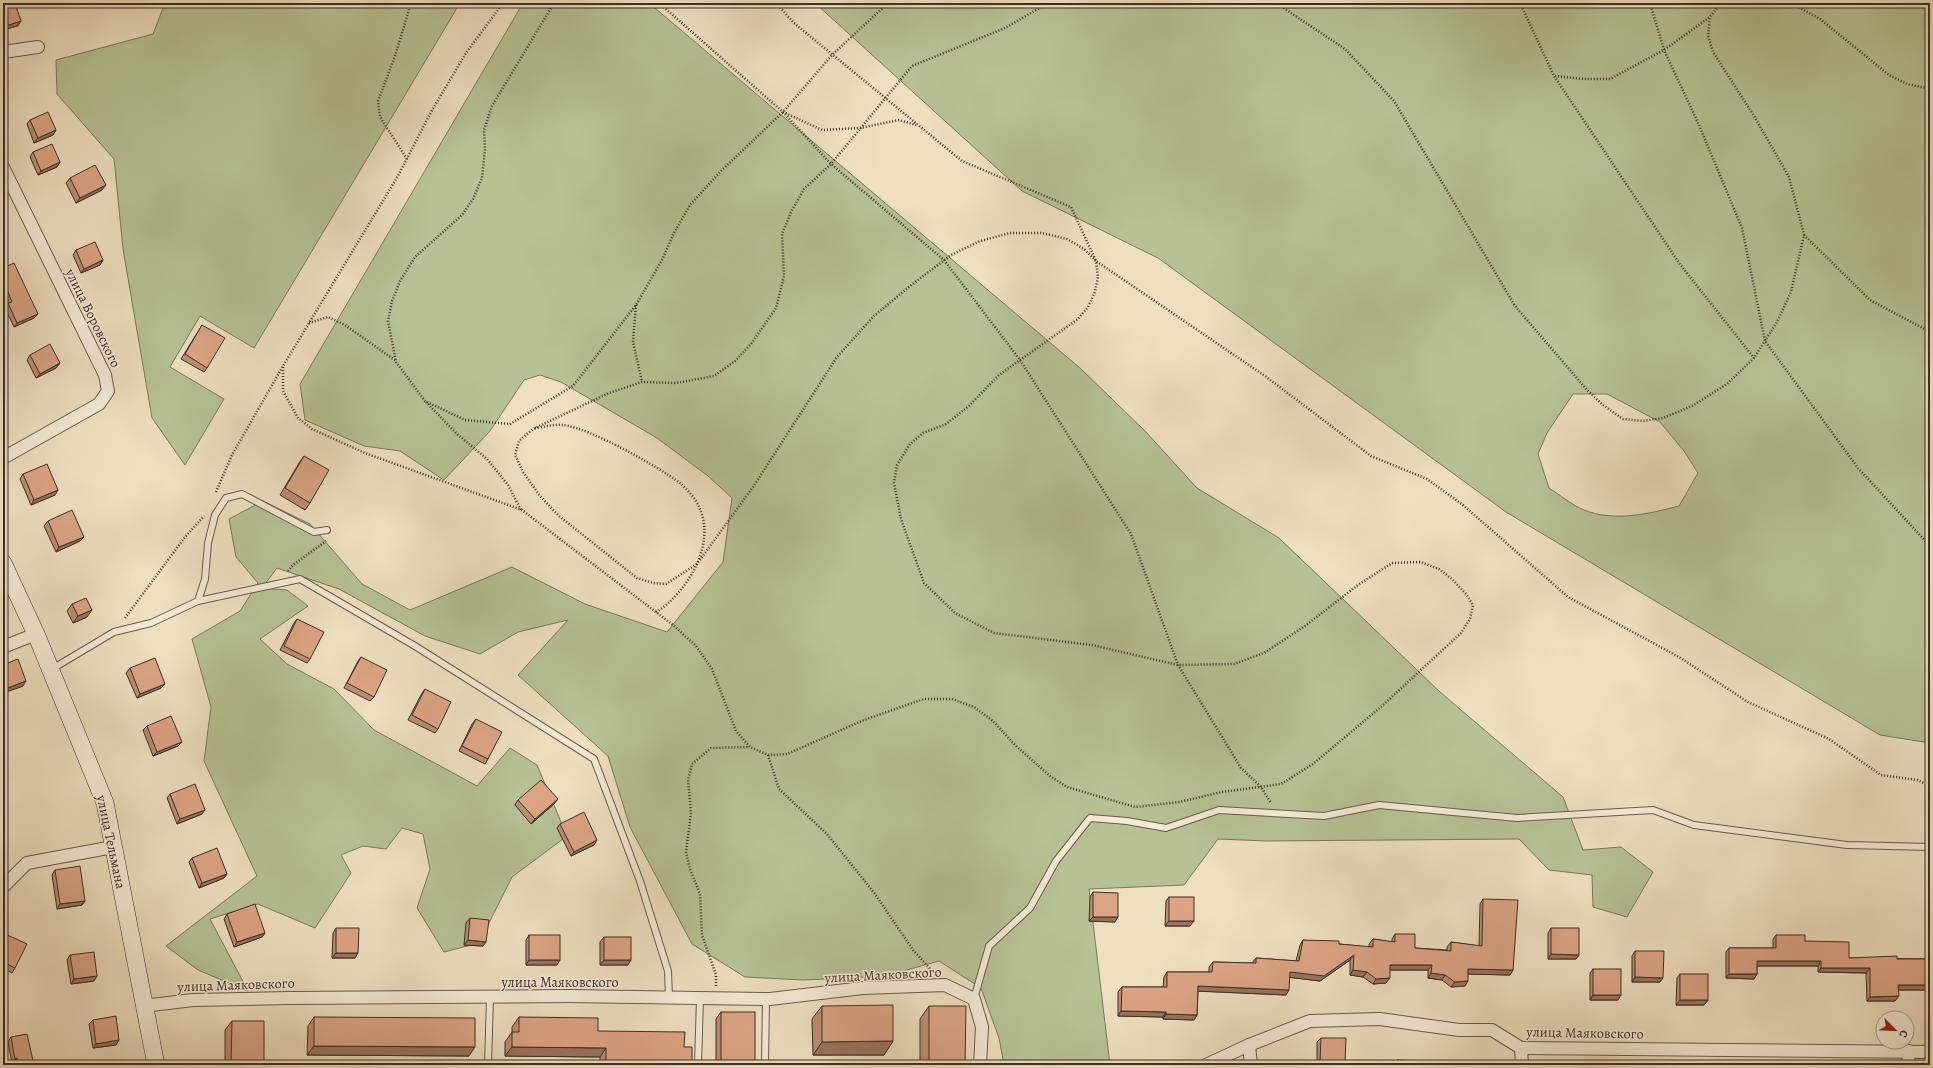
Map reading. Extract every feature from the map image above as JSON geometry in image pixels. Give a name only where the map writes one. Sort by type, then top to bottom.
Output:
[{"type":"street","points":[[3,52],[38,47]]},
{"type":"street","name":"улица Воровского","points":[[3,167],[105,375],[108,391],[99,404],[3,458]]},
{"type":"street","name":"улица Тельмана","points":[[3,563],[36,634],[105,803],[143,1006],[156,1065]]},
{"type":"street","points":[[3,647],[36,634]]},
{"type":"street","points":[[3,887],[27,863],[113,847]]},
{"type":"street","name":"улица Маяковского","points":[[143,1006],[193,1000],[290,998],[490,997],[766,999],[863,988],[945,984],[974,999]]},
{"type":"street","points":[[974,999],[982,1027],[980,1065]]},
{"type":"street","name":"улица Маяковского","points":[[1206,1065],[1249,1045],[1310,1021],[1380,1020],[1459,1030],[1492,1030],[1521,1048],[1930,1052]]},
{"type":"street","points":[[1249,1045],[1251,1065]]},
{"type":"street","points":[[1521,1048],[1522,1065]]},
{"type":"street","points":[[1908,1065],[1909,1051]]},
{"type":"lane","points":[[198,601],[205,579],[208,543],[215,515],[226,498],[242,494],[314,532],[327,530]]},
{"type":"lane","points":[[51,670],[114,632],[151,622],[198,601],[300,579],[415,646],[594,759],[640,881],[668,971],[669,998]]},
{"type":"lane","points":[[974,999],[989,946],[1030,908],[1056,861],[1090,818],[1127,821],[1166,828],[1219,810],[1324,816],[1379,805],[1517,818],[1653,810],[1694,825],[1847,845],[1930,847]]},
{"type":"lane","points":[[488,1065],[490,997]]},
{"type":"lane","points":[[698,1065],[700,998]]},
{"type":"lane","points":[[765,1065],[766,999]]},
{"type":"path","points":[[407,159],[380,117],[378,101],[395,56],[410,3]]},
{"type":"path","points":[[214,497],[232,455],[283,366],[407,159],[431,112],[466,53],[503,3]]},
{"type":"path","points":[[396,362],[388,322],[392,301],[400,281],[415,257],[462,215],[473,199],[482,178],[485,150],[484,130],[492,106],[554,3]]},
{"type":"path","points":[[659,3],[783,112],[831,164],[944,260],[1020,360],[1131,534],[1178,665],[1241,768],[1261,787],[1275,808]]},
{"type":"path","points":[[283,366],[283,391],[298,418],[312,429],[365,453],[522,510],[673,625],[696,646],[712,669],[736,731],[750,747],[768,755],[787,754],[864,720],[924,699],[952,699],[974,707],[993,721],[1015,745],[1050,776],[1067,787],[1134,807],[1179,802],[1222,792],[1281,784],[1313,764],[1382,706],[1461,633],[1470,619],[1473,605],[1466,594],[1452,579],[1439,569],[1420,562],[1392,563],[1358,585],[1305,626],[1264,653],[1234,664],[1178,665],[1092,645],[994,633],[955,613],[924,583],[901,519],[894,483],[897,465],[910,444],[923,433],[946,424],[969,406],[999,375],[1078,319],[1088,307],[1095,292],[1098,277],[1096,261],[1071,207],[962,161],[794,23],[776,3]]},
{"type":"path","points":[[425,401],[465,420],[510,424],[573,386],[636,305],[662,260],[674,233],[690,205],[721,171],[783,112],[832,55],[888,3]]},
{"type":"path","points":[[533,429],[562,425],[584,432],[655,467],[681,484],[699,505],[704,519],[706,531],[697,564],[666,584],[653,583],[637,578],[559,516],[540,496],[527,478],[515,455],[519,441],[533,429],[609,393],[642,382],[676,383],[714,376],[735,361],[751,344],[776,308],[784,276],[782,234],[791,212],[804,188],[831,164],[912,66],[1005,28],[1048,3]]},
{"type":"path","points":[[1276,3],[1344,49],[1394,102],[1516,306],[1588,391],[1623,419],[1643,421],[1663,418],[1692,406],[1727,384],[1754,358],[1777,322],[1791,292],[1804,235],[1789,177],[1754,116],[1713,52],[1708,36],[1710,17]]},
{"type":"path","points":[[1520,3],[1554,76],[1679,263],[1754,358]]},
{"type":"path","points":[[1650,3],[1664,50],[1699,126],[1742,228],[1765,341],[1858,468],[1930,546]]},
{"type":"path","points":[[1554,76],[1584,79],[1610,79],[1664,50],[1710,17],[1721,3]]},
{"type":"path","points":[[1791,3],[1820,19],[1889,75],[1906,84],[1930,89]]},
{"type":"path","points":[[783,112],[822,130],[860,128],[899,120],[919,125]]},
{"type":"path","points":[[656,613],[668,605],[684,588],[697,564],[753,487],[837,357],[874,316],[944,260],[980,241],[1010,233],[1042,233],[1067,238],[1084,249],[1096,261],[1266,376],[1372,456],[1427,479],[1463,505],[1568,597],[1679,656],[1748,702],[1829,739],[1881,775],[1917,780],[1930,786]]},
{"type":"path","points":[[1804,235],[1870,300],[1930,332]]},
{"type":"path","points":[[636,305],[633,342],[642,382]]},
{"type":"path","points":[[309,323],[328,317],[345,325],[396,362],[425,401],[457,434],[487,459],[508,486],[522,510]]},
{"type":"path","points":[[114,632],[185,538],[208,511]]},
{"type":"path","points":[[277,584],[293,565],[329,539]]},
{"type":"path","points":[[717,998],[716,975],[702,935],[700,894],[690,870],[686,852],[691,813],[688,780],[692,764],[712,748],[750,747]]},
{"type":"path","points":[[768,755],[779,789],[827,834],[875,894],[914,950],[945,984]]},
{"type":"green space","points":[[165,3],[460,3],[254,348],[200,316],[170,367],[224,399],[185,465],[152,418],[123,249],[114,159],[57,94],[56,60],[153,34]]},
{"type":"green space","points":[[523,3],[649,3],[1080,368],[1146,432],[1197,488],[1279,538],[1440,692],[1563,797],[1583,850],[1621,847],[1653,872],[1627,917],[1593,907],[1592,875],[1549,870],[1519,839],[1267,841],[1218,839],[1184,885],[1089,889],[1110,1065],[1004,1065],[999,1038],[981,988],[939,961],[885,976],[803,980],[745,977],[692,944],[630,827],[608,756],[518,675],[568,620],[518,632],[480,654],[425,636],[339,589],[277,568],[262,588],[287,590],[308,606],[260,639],[287,664],[334,689],[374,730],[477,786],[510,748],[537,765],[567,836],[512,877],[479,943],[444,952],[417,908],[430,869],[423,834],[402,828],[386,849],[363,846],[341,855],[351,873],[315,928],[258,904],[210,919],[248,991],[198,970],[166,946],[257,876],[204,761],[211,707],[192,639],[240,611],[258,583],[236,557],[229,519],[263,501],[310,524],[362,584],[410,610],[512,567],[585,604],[667,632],[723,562],[732,498],[708,476],[657,438],[561,382],[540,375],[524,380],[490,431],[444,480],[400,451],[364,446],[305,420],[300,384]]},
{"type":"green space","points":[[815,3],[1930,3],[1930,743],[1880,735],[1506,512],[1158,258],[1022,191]],"holes":[[[1573,394],[1607,394],[1660,422],[1684,451],[1698,473],[1679,506],[1631,516],[1607,516],[1584,510],[1549,488],[1538,454],[1547,433]]]},
{"type":"building","points":[[15,3],[21,21],[3,27],[3,5]]},
{"type":"building","points":[[48,112],[56,130],[38,138],[30,120]]},
{"type":"building","points":[[52,144],[60,162],[41,171],[33,152]]},
{"type":"building","points":[[95,165],[106,185],[80,198],[70,178]]},
{"type":"building","points":[[3,233],[6,240],[3,241]]},
{"type":"building","points":[[95,242],[103,260],[84,269],[76,250]]},
{"type":"building","points":[[14,263],[38,314],[17,323],[8,303],[12,302],[3,280],[3,268]]},
{"type":"building","points":[[202,325],[225,338],[207,368],[185,354]]},
{"type":"building","points":[[50,344],[60,363],[40,374],[30,355]]},
{"type":"building","points":[[304,456],[329,470],[310,503],[285,488]]},
{"type":"building","points":[[47,464],[58,490],[34,500],[23,474]]},
{"type":"building","points":[[72,510],[84,537],[59,547],[48,521]]},
{"type":"building","points":[[86,598],[92,610],[78,616],[72,604]]},
{"type":"building","points":[[297,619],[324,632],[310,659],[284,646]]},
{"type":"building","points":[[361,657],[387,670],[374,697],[347,683]]},
{"type":"building","points":[[155,658],[165,684],[140,694],[130,668]]},
{"type":"building","points":[[18,659],[26,681],[5,689],[3,684],[3,665]]},
{"type":"building","points":[[425,689],[451,702],[438,729],[412,715]]},
{"type":"building","points":[[171,716],[182,742],[157,752],[147,726]]},
{"type":"building","points":[[476,719],[502,732],[488,759],[462,746]]},
{"type":"building","points":[[541,780],[558,799],[535,819],[518,800]]},
{"type":"building","points":[[195,784],[205,810],[180,819],[170,794]]},
{"type":"building","points":[[584,812],[597,840],[574,852],[560,824]]},
{"type":"building","points":[[217,848],[227,874],[202,883],[192,858]]},
{"type":"building","points":[[80,866],[85,901],[60,904],[55,870]]},
{"type":"building","points":[[1093,892],[1118,893],[1118,917],[1093,917]]},
{"type":"building","points":[[1169,897],[1194,897],[1194,921],[1169,921]]},
{"type":"building","points":[[1483,899],[1518,900],[1513,970],[1468,969],[1468,981],[1455,982],[1445,975],[1431,973],[1432,965],[1390,965],[1390,978],[1376,979],[1367,972],[1353,970],[1354,955],[1324,976],[1290,972],[1289,990],[1198,986],[1197,1015],[1166,1014],[1166,1012],[1121,1011],[1122,987],[1167,987],[1167,972],[1212,972],[1213,962],[1256,963],[1256,958],[1299,961],[1303,940],[1339,941],[1339,944],[1373,947],[1373,939],[1395,942],[1395,934],[1415,934],[1415,948],[1451,951],[1451,942],[1482,946]]},
{"type":"building","points":[[255,904],[265,933],[237,942],[227,914]]},
{"type":"building","points":[[470,918],[489,920],[486,942],[468,940]]},
{"type":"building","points":[[336,928],[359,928],[358,953],[336,953]]},
{"type":"building","points":[[1551,928],[1579,928],[1579,955],[1551,954]]},
{"type":"building","points":[[3,933],[27,944],[15,968],[3,962]]},
{"type":"building","points":[[529,935],[560,935],[560,960],[529,960]]},
{"type":"building","points":[[1776,935],[1805,935],[1805,941],[1849,942],[1849,958],[1897,956],[1897,959],[1930,959],[1930,985],[1898,985],[1899,996],[1870,997],[1870,968],[1821,968],[1821,961],[1757,961],[1757,974],[1729,974],[1729,948],[1776,948]]},
{"type":"building","points":[[604,937],[631,937],[631,960],[604,960]]},
{"type":"building","points":[[1635,951],[1664,951],[1663,978],[1635,977]]},
{"type":"building","points":[[94,952],[97,976],[74,979],[70,955]]},
{"type":"building","points":[[1593,969],[1621,969],[1621,995],[1593,995]]},
{"type":"building","points":[[1680,974],[1708,974],[1708,1000],[1680,1000]]},
{"type":"building","points":[[893,1005],[893,1041],[822,1042],[822,1006]]},
{"type":"building","points":[[929,1006],[966,1006],[965,1065],[929,1065]]},
{"type":"building","points":[[721,1012],[755,1012],[755,1065],[721,1065]]},
{"type":"building","points":[[116,1016],[119,1040],[96,1044],[93,1020]]},
{"type":"building","points":[[314,1017],[475,1018],[475,1047],[314,1046]]},
{"type":"building","points":[[519,1017],[598,1018],[598,1031],[685,1032],[684,1047],[692,1047],[692,1062],[606,1062],[606,1048],[512,1047],[512,1032],[519,1032]]},
{"type":"building","points":[[232,1021],[264,1021],[264,1065],[231,1065]]},
{"type":"building","points":[[27,1034],[34,1065],[18,1065],[17,1058],[15,1059],[11,1037]]},
{"type":"building","points":[[1321,1038],[1346,1038],[1345,1062],[1320,1062]]},
{"type":"building","points":[[1397,1060],[1425,1061],[1425,1065],[1397,1065]]}]
